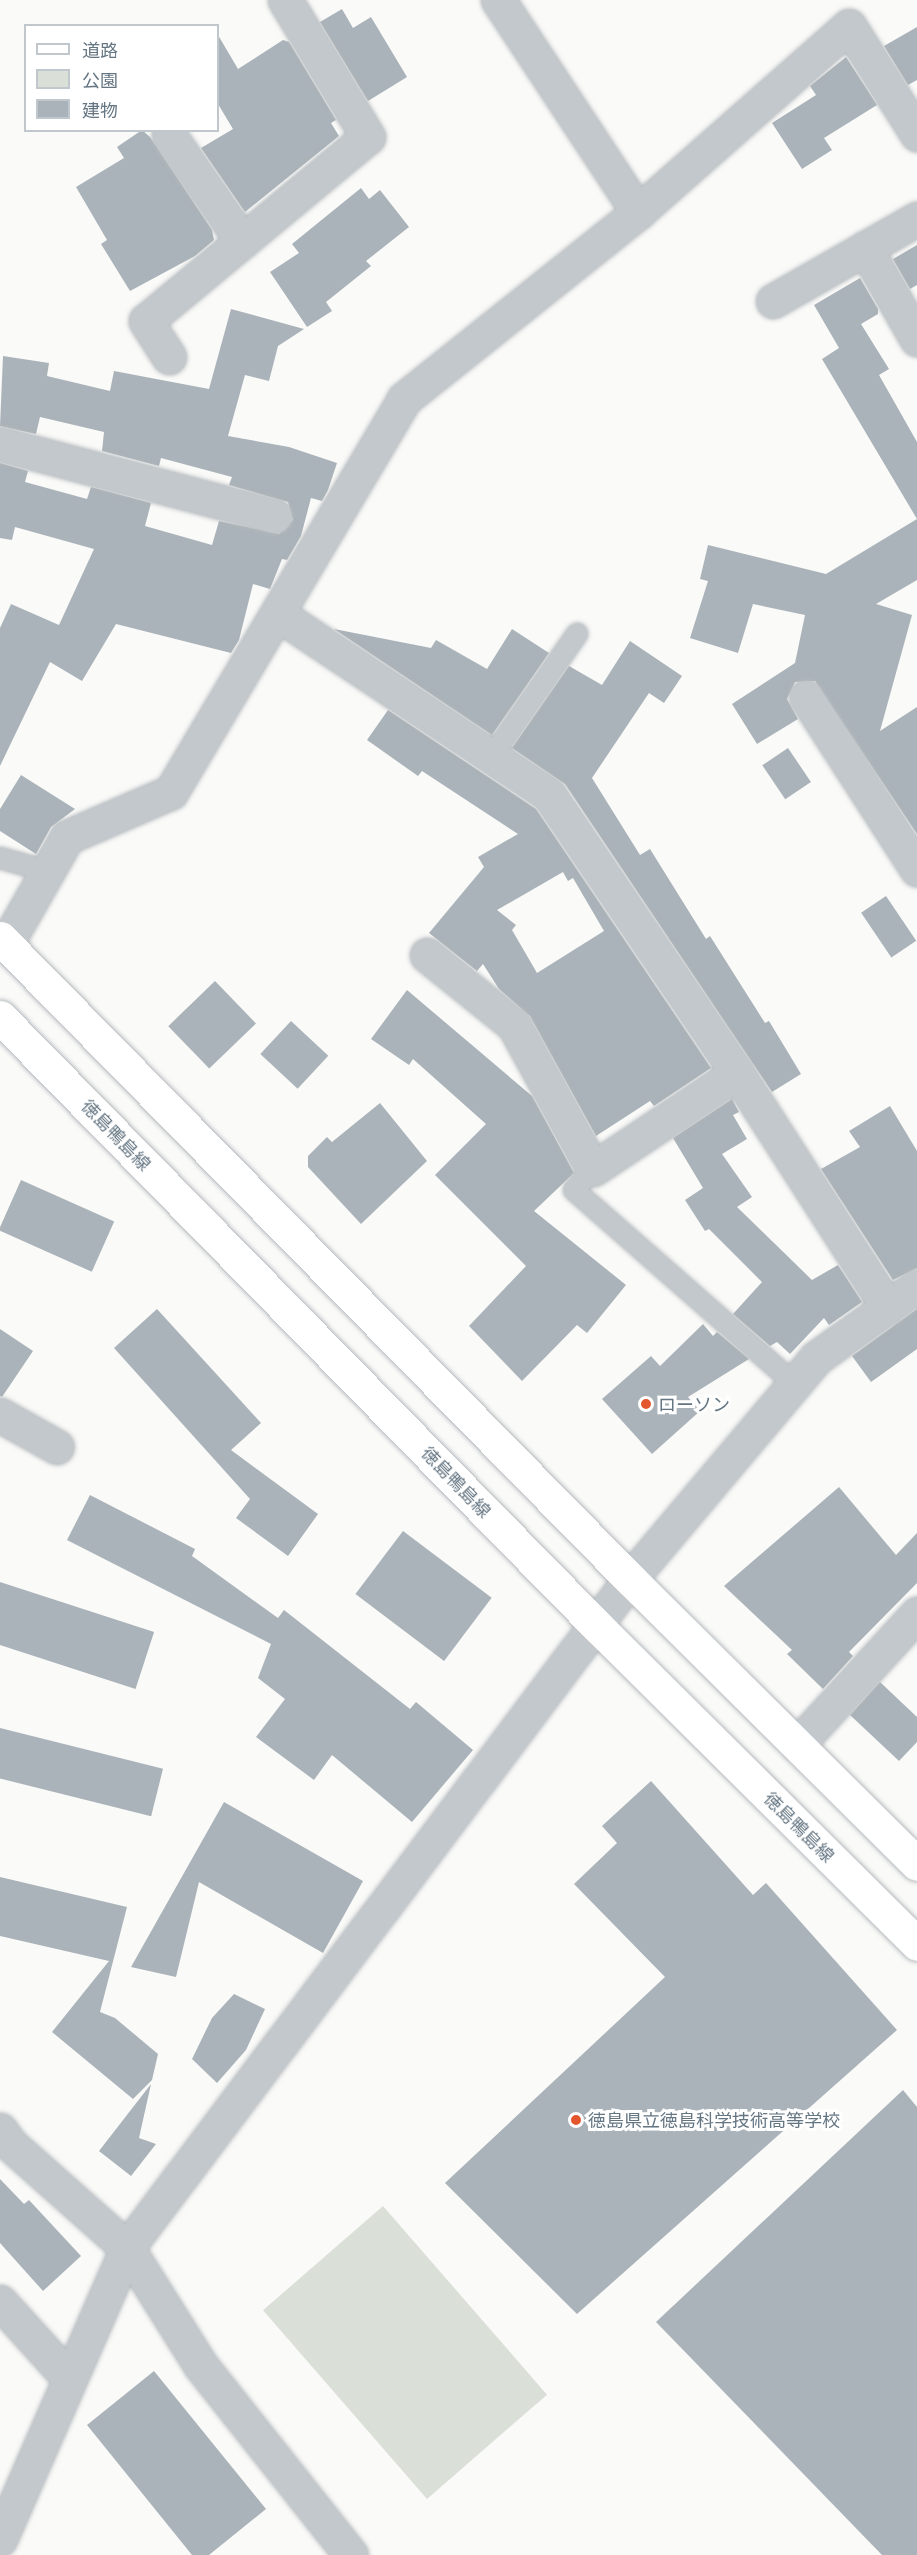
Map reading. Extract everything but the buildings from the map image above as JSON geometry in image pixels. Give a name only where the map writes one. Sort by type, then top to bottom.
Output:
[{"type":"main road","points":[[3,941],[630,1579],[917,1864]]},
{"type":"main road","name":"徳島鴨島線","points":[[0,1017],[597,1626],[917,1944]]},
{"type":"street","points":[[169,357],[146,321],[368,137],[285,0]]},
{"type":"street","points":[[498,0],[638,212]]},
{"type":"street","points":[[3,941],[67,837],[171,792],[404,399],[638,212],[849,26],[917,134]]},
{"type":"street","points":[[169,135],[242,241]]},
{"type":"street","points":[[773,301],[917,219]]},
{"type":"street","points":[[865,248],[917,339]]},
{"type":"street","points":[[0,444],[275,516]]},
{"type":"street","points":[[278,614],[549,795],[738,1073],[888,1308]]},
{"type":"street","points":[[806,697],[917,869]]},
{"type":"street","points":[[427,955],[514,1025],[593,1169],[738,1073]]},
{"type":"street","points":[[0,2539],[127,2248],[597,1626],[630,1579],[816,1358],[917,1286]]},
{"type":"street","points":[[0,1415],[57,1447]]},
{"type":"street","points":[[797,1745],[917,1614]]},
{"type":"street","points":[[0,2130],[10,2144],[127,2248],[201,2366],[351,2555]]},
{"type":"street","points":[[0,2302],[69,2378]]},
{"type":"lane","points":[[492,756],[577,634]]},
{"type":"lane","points":[[0,858],[47,872]]},
{"type":"lane","points":[[593,1169],[574,1190],[795,1384]]},
{"type":"green space","points":[[383,2206],[547,2395],[427,2499],[263,2310]]},
{"type":"place","name":"ローソン","points":[[646,1404]]},
{"type":"place","name":"徳島県立徳島科学技術高等学校","points":[[576,2120]]}]
